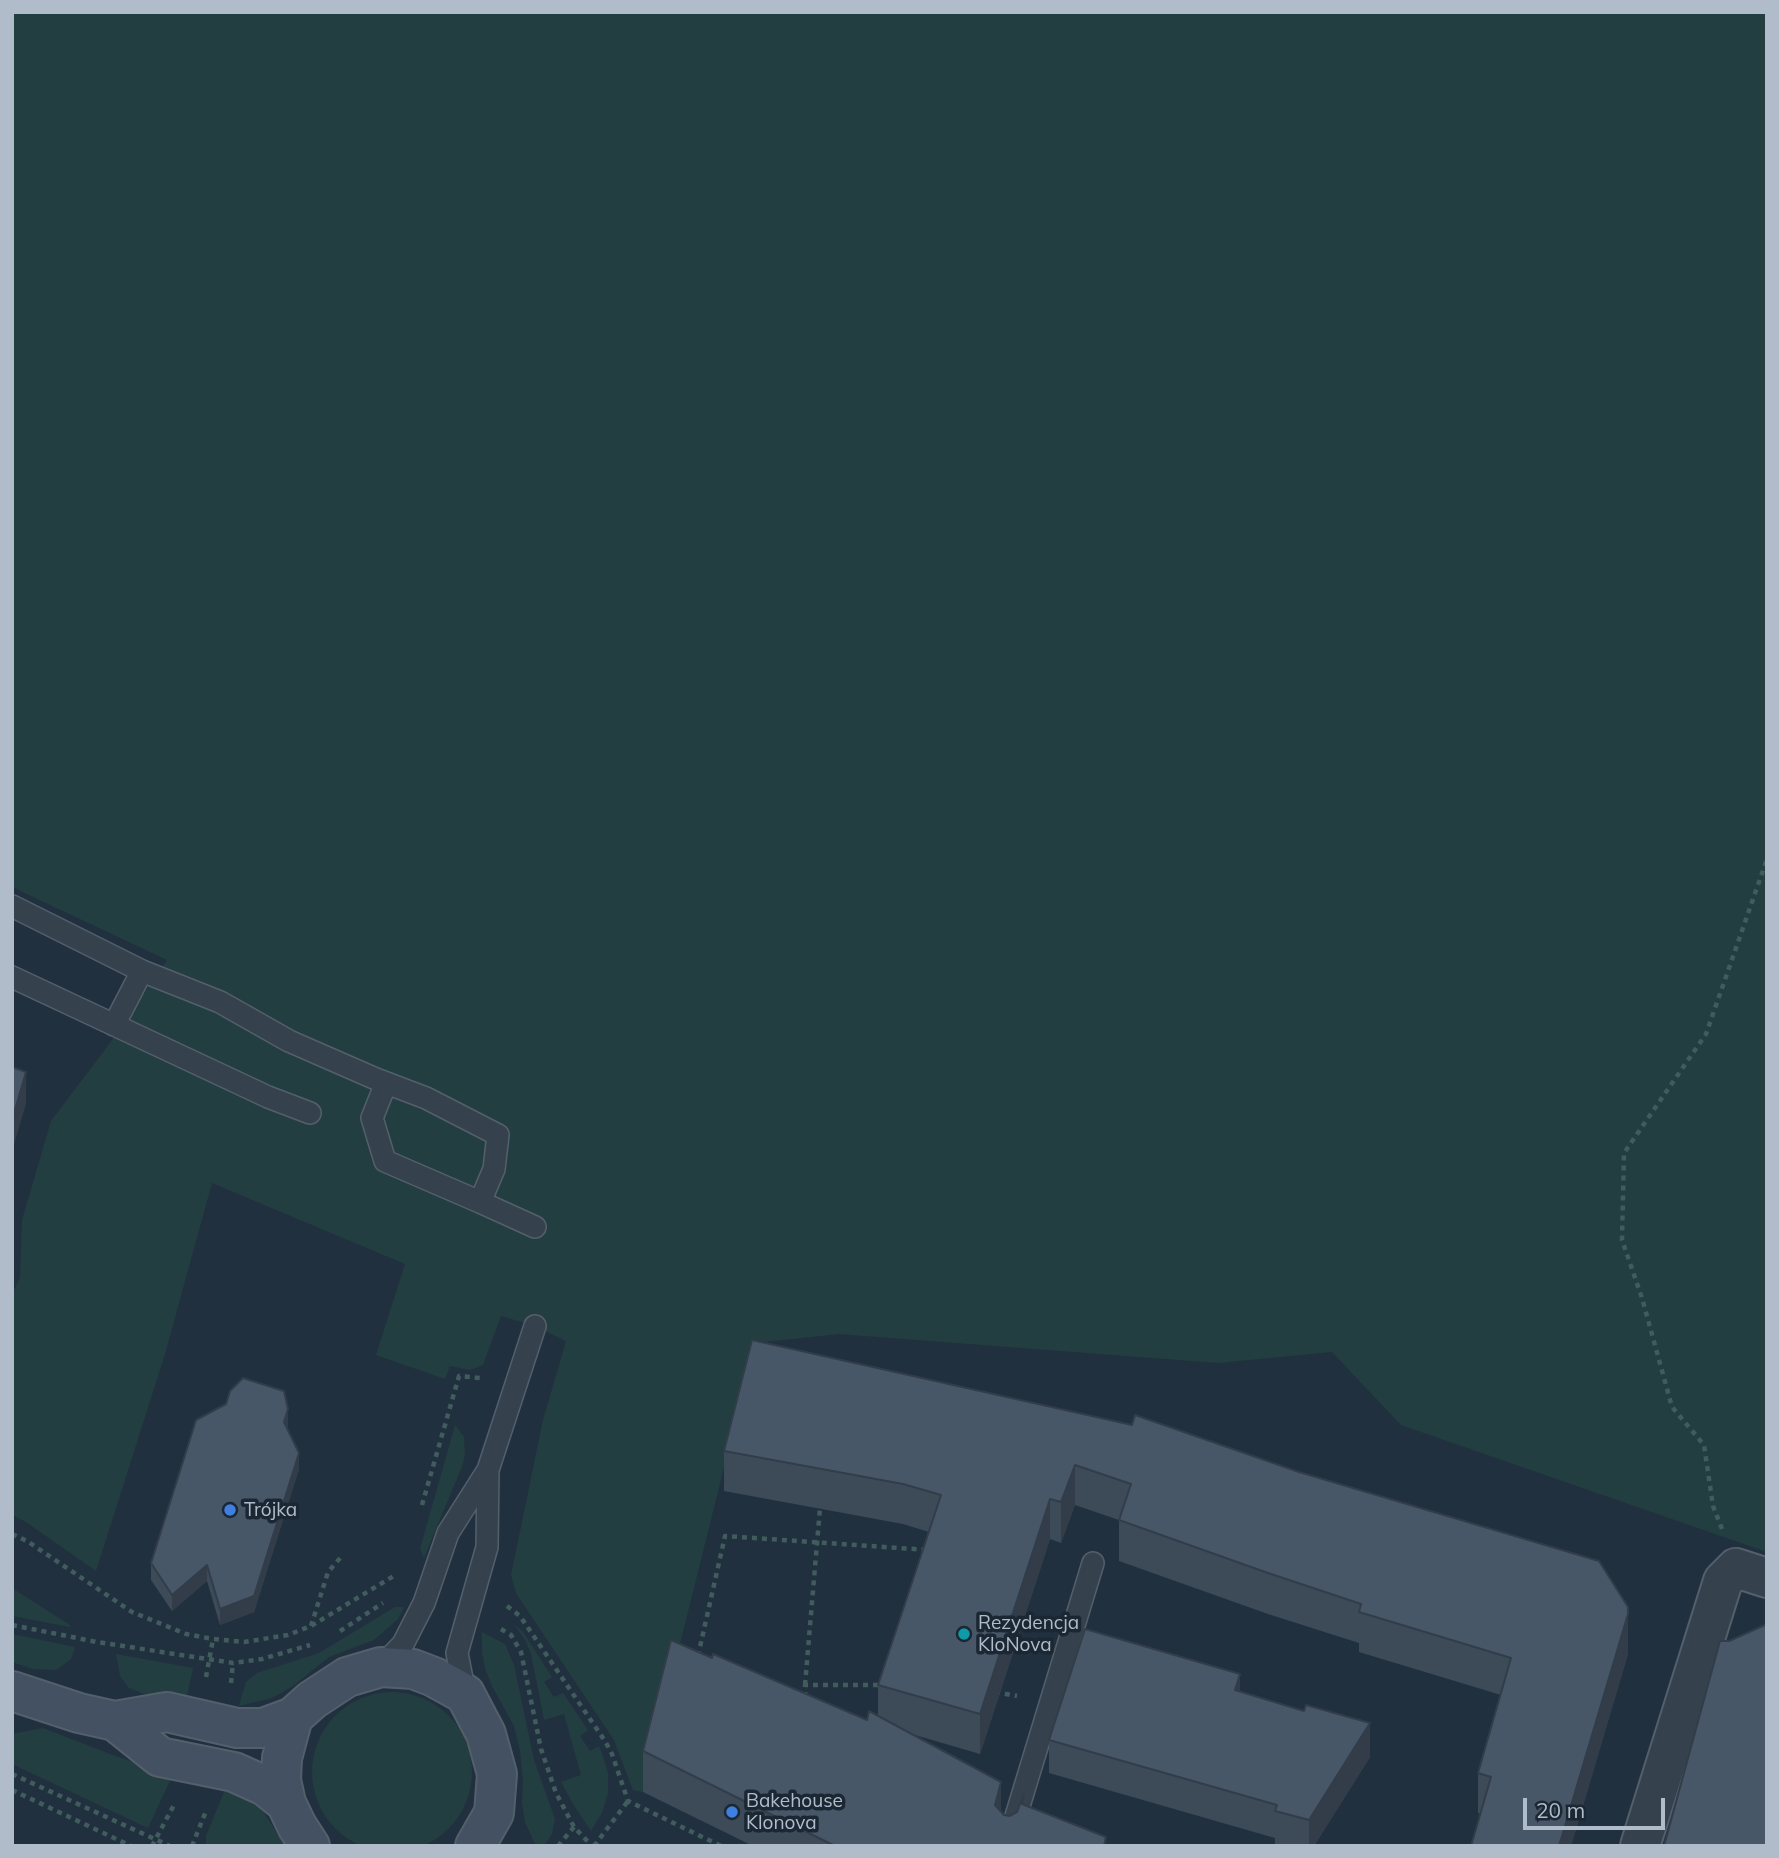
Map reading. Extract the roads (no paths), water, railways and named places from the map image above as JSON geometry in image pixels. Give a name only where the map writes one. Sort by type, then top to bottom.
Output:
[{"type":"street","points":[[1640,1846],[1723,1581],[1751,1573]]},
{"type":"street","points":[[12,1690],[79,1713],[115,1721],[167,1712],[237,1728],[263,1728],[293,1717],[312,1700],[347,1677],[381,1667],[413,1669],[465,1694],[486,1734],[497,1774],[502,1829],[475,1846]]},
{"type":"street","points":[[293,1717],[282,1758],[281,1780],[286,1803],[310,1846]]},
{"type":"street","points":[[115,1721],[160,1757],[234,1772],[265,1786],[286,1803]]},
{"type":"lane","points":[[12,906],[142,971],[220,1002],[289,1041],[426,1098],[498,1135],[494,1169],[481,1202]]},
{"type":"lane","points":[[114,1026],[142,971]]},
{"type":"lane","points":[[12,977],[268,1097],[310,1113]]},
{"type":"lane","points":[[386,1083],[372,1118],[385,1161],[535,1227]]},
{"type":"lane","points":[[381,1667],[403,1644],[424,1603],[448,1533],[488,1470],[535,1326]]},
{"type":"lane","points":[[465,1694],[457,1653],[487,1547],[488,1470]]},
{"type":"lane","points":[[1008,1843],[1093,1563]]},
{"type":"place","name":"Trójka","points":[[230,1510]]},
{"type":"place","name":"Rezydencja KloNova","points":[[964,1634]]},
{"type":"place","name":"Bakehouse Klonova","points":[[732,1812]]}]
